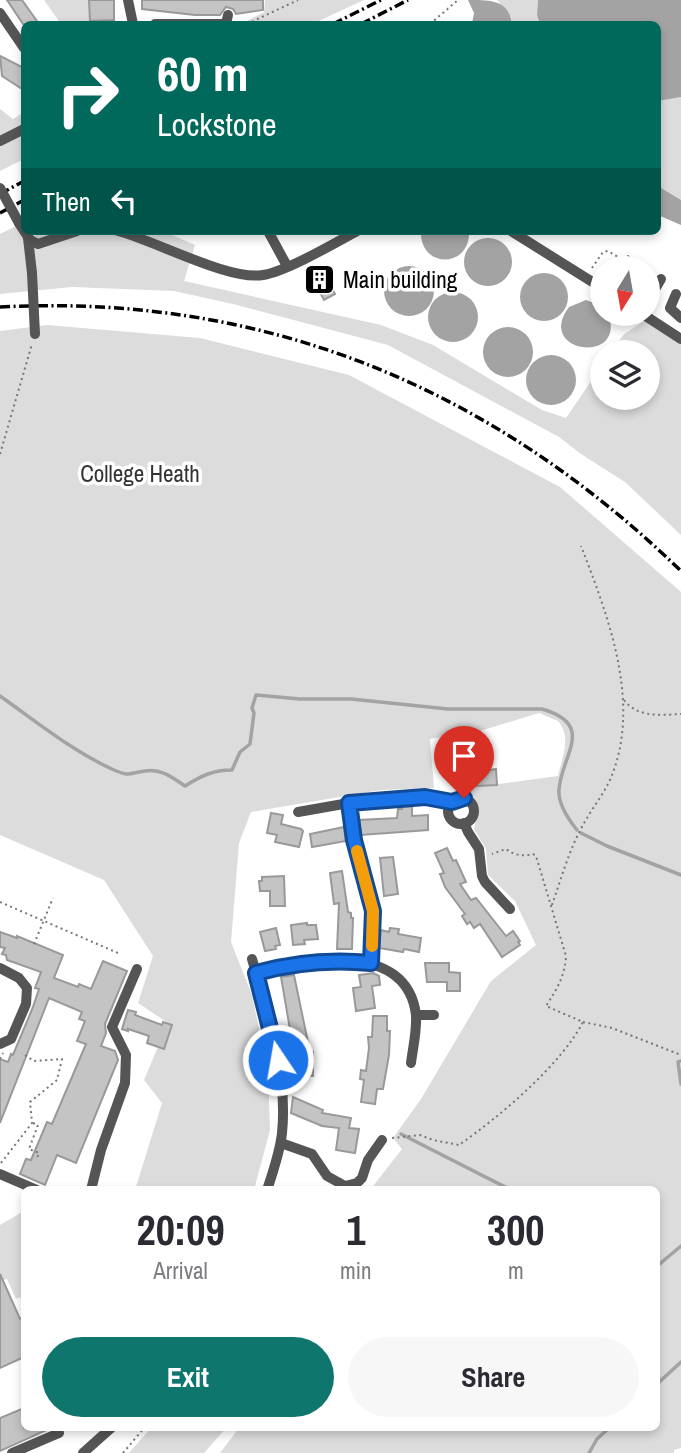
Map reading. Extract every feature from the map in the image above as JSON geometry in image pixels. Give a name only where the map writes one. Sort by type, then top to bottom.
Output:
[{"type":"street","points":[[128,0],[132,21]]},
{"type":"street","points":[[0,13],[21,44]]},
{"type":"street","points":[[227,21],[228,15]]},
{"type":"street","points":[[0,141],[21,130]]},
{"type":"street","points":[[0,188],[21,226]]},
{"type":"street","points":[[28,237],[36,244],[43,244],[67,235]]},
{"type":"street","points":[[147,235],[192,258],[251,276],[264,275],[287,266],[349,235]]},
{"type":"street","points":[[270,235],[287,266]]},
{"type":"street","points":[[517,235],[590,281]]},
{"type":"street","points":[[28,237],[35,334]]},
{"type":"street","points":[[676,294],[670,308],[681,318]]},
{"type":"street","points":[[660,325],[681,339]]},
{"type":"street","points":[[298,812],[349,803],[425,797],[452,802],[464,798],[473,806],[471,818],[464,823],[456,822],[450,817],[452,802]]},
{"type":"street","points":[[349,803],[354,840],[373,911],[371,963]]},
{"type":"street","points":[[464,823],[479,849],[485,882],[510,909]]},
{"type":"street","points":[[252,958],[278,1060],[282,1093],[281,1143],[268,1186]]},
{"type":"street","points":[[256,973],[300,962],[329,960],[371,963],[384,968],[402,984],[416,1015],[411,1063]]},
{"type":"street","points":[[0,968],[24,982],[27,994],[11,1039],[0,1044]]},
{"type":"street","points":[[93,1186],[101,1150],[125,1083],[126,1055],[112,1027],[136,969]]},
{"type":"street","points":[[416,1015],[434,1015]]},
{"type":"street","points":[[281,1143],[312,1154],[327,1176],[345,1186],[357,1183],[362,1178],[368,1160],[382,1140]]},
{"type":"street","points":[[0,1174],[28,1186]]},
{"type":"street","points":[[83,1453],[108,1431]]},
{"type":"street","points":[[12,1453],[59,1433]]},
{"type":"path","points":[[253,21],[298,0]]},
{"type":"path","points":[[434,21],[457,1]]},
{"type":"path","points":[[600,256],[608,251],[616,256]]},
{"type":"path","points":[[585,278],[590,271]]},
{"type":"path","points":[[0,454],[35,334]]},
{"type":"path","points":[[551,907],[578,835],[613,774],[622,732],[624,707],[614,648],[600,594],[581,547]]},
{"type":"path","points":[[623,699],[634,710],[643,713],[681,714]]},
{"type":"path","points":[[481,858],[506,849],[523,856],[536,856],[566,956],[558,988],[546,1006],[583,1022],[612,1028],[681,1055]]},
{"type":"path","points":[[34,944],[53,898]]},
{"type":"path","points":[[0,902],[118,953]]},
{"type":"path","points":[[399,1138],[420,1135],[459,1145],[496,1118],[544,1072],[573,1040],[583,1022]]},
{"type":"path","points":[[0,1164],[32,1123],[30,1102],[57,1080],[62,1059],[34,1061],[22,1053]]},
{"type":"path","points":[[32,1123],[38,1125],[29,1149],[39,1153],[36,1160]]},
{"type":"path","points":[[122,1453],[141,1431]]},
{"type":"green space","points":[[44,0],[89,0],[90,20],[99,21],[59,21]]},
{"type":"green space","points":[[265,0],[364,0],[318,21],[247,21],[264,12]]},
{"type":"green space","points":[[497,0],[538,0],[539,21],[512,21]]},
{"type":"green space","points":[[681,97],[681,200],[661,188],[661,100]]},
{"type":"green space","points":[[0,109],[13,119],[21,114],[21,160],[0,171]]},
{"type":"green space","points":[[21,224],[21,235],[139,235],[145,239],[147,235],[172,235],[195,245],[184,281],[381,325],[433,345],[542,410],[566,418],[590,383],[590,410],[660,410],[660,340],[620,340],[637,326],[655,326],[681,343],[681,535],[625,482],[559,437],[388,345],[174,291],[72,287],[0,294],[0,234]]},
{"type":"green space","name":"College Heath","points":[[47,325],[200,338],[349,375],[560,487],[681,592],[681,1448],[674,1450],[674,1453],[220,1453],[237,1431],[660,1431],[660,1186],[373,1186],[402,1149],[393,1138],[421,1099],[491,981],[536,945],[515,901],[488,875],[486,849],[474,829],[475,803],[468,788],[558,776],[565,748],[562,727],[558,721],[539,713],[480,731],[430,739],[434,788],[381,790],[251,812],[239,843],[231,942],[252,995],[268,1072],[270,1130],[255,1186],[136,1186],[162,1103],[144,1080],[168,1023],[138,1003],[153,956],[104,880],[0,835],[0,331]]},
{"type":"green space","points":[[21,1213],[21,1300],[20,1297],[16,1299],[7,1279],[0,1281],[0,1225]]},
{"type":"green space","points":[[148,1431],[223,1431],[204,1453],[129,1453]]},
{"type":"shaded area","points":[[468,0],[491,1],[503,6],[511,21],[473,21],[474,13]]},
{"type":"shaded area","points":[[538,0],[681,0],[681,97],[661,100],[661,21],[539,21]]},
{"type":"shaded area","points":[[661,188],[681,200],[681,225],[661,216]]},
{"type":"shaded area","points":[[422,235],[468,235],[462,252],[445,260],[428,252]]},
{"type":"shaded area","points":[[488,238],[497,239],[505,245],[511,253],[511,271],[505,279],[497,285],[488,286],[479,285],[471,279],[465,271],[464,262],[465,253],[471,245],[479,239]]},
{"type":"shaded area","points":[[409,266],[426,274],[434,291],[426,308],[409,316],[392,308],[384,291],[392,274]]},
{"type":"shaded area","points":[[544,273],[553,274],[561,280],[567,288],[567,306],[561,314],[553,320],[544,321],[535,320],[527,314],[521,306],[520,297],[521,288],[527,280],[535,274]]},
{"type":"shaded area","points":[[453,292],[470,300],[478,317],[470,334],[453,342],[436,334],[428,317],[436,300]]},
{"type":"shaded area","points":[[586,300],[590,302],[590,326],[610,326],[606,340],[590,340],[590,347],[571,343],[563,335],[561,323],[569,307]]},
{"type":"shaded area","points":[[508,327],[525,335],[533,352],[525,369],[508,377],[491,369],[483,352],[491,335]]},
{"type":"shaded area","points":[[551,355],[568,363],[576,380],[568,397],[551,405],[534,397],[526,380],[534,363]]},
{"type":"building","points":[[7,0],[22,0],[37,21],[21,21]]},
{"type":"building","points":[[89,0],[114,0],[114,20],[90,21]]},
{"type":"building","points":[[142,0],[263,0],[263,10],[236,14],[233,9],[226,7],[220,15],[195,15],[142,9]]},
{"type":"building","points":[[0,56],[21,66],[21,88],[2,76]]},
{"type":"building","name":"Main building","points":[[320,266],[335,294],[324,300],[309,272]]},
{"type":"building","points":[[488,745],[490,770],[496,769],[497,785],[476,786],[474,767],[466,768],[464,746]]},
{"type":"building","points":[[412,806],[412,816],[428,815],[428,830],[361,835],[359,820],[397,818],[398,809]]},
{"type":"building","points":[[271,813],[283,815],[281,824],[303,831],[299,847],[275,842],[277,835],[267,833]]},
{"type":"building","points":[[344,827],[346,841],[312,847],[310,834]]},
{"type":"building","points":[[447,848],[466,882],[460,884],[471,900],[476,898],[506,936],[513,931],[520,941],[520,945],[502,957],[480,924],[474,928],[470,922],[467,924],[462,916],[465,914],[445,887],[440,874],[444,873],[435,853]]},
{"type":"building","points":[[393,857],[398,894],[384,896],[380,858]]},
{"type":"building","points":[[342,871],[348,912],[353,918],[352,949],[337,949],[339,903],[334,904],[330,873]]},
{"type":"building","points":[[284,876],[285,906],[270,906],[270,891],[260,891],[259,881],[262,881],[262,877]]},
{"type":"building","points":[[291,925],[316,925],[318,939],[304,940],[305,944],[293,945]]},
{"type":"building","points":[[276,928],[280,945],[275,946],[276,949],[265,951],[260,932]]},
{"type":"building","points":[[390,928],[399,929],[398,934],[421,938],[419,952],[379,948],[381,930],[389,932]]},
{"type":"building","points":[[0,932],[63,955],[54,978],[78,987],[79,984],[91,989],[103,961],[127,971],[105,1024],[106,1033],[101,1046],[115,1051],[118,1060],[76,1163],[57,1155],[45,1185],[20,1174],[26,1159],[31,1160],[47,1122],[52,1124],[86,1044],[77,1041],[85,1021],[79,1019],[82,1012],[49,998],[0,1123],[0,1059],[8,1062],[11,1054],[13,1055],[33,1007],[39,989],[35,988],[41,972],[7,960],[6,955],[2,954],[5,948],[0,947]]},
{"type":"building","points":[[425,963],[449,963],[449,972],[460,973],[460,991],[447,991],[447,982],[427,982]]},
{"type":"building","points":[[373,973],[379,976],[380,985],[372,986],[375,1008],[356,1011],[353,988],[361,987],[359,975]]},
{"type":"building","points":[[294,975],[310,1052],[313,1052],[313,1076],[297,1075],[296,1052],[281,977]]},
{"type":"building","points":[[128,1010],[162,1025],[163,1022],[172,1025],[164,1049],[147,1043],[149,1036],[122,1029]]},
{"type":"building","points":[[373,1016],[387,1016],[387,1031],[390,1031],[383,1089],[377,1089],[375,1104],[361,1102],[364,1080],[360,1079],[361,1070],[366,1071],[368,1037],[372,1037]]},
{"type":"building","points":[[293,1097],[323,1110],[322,1113],[351,1118],[349,1128],[359,1129],[355,1153],[336,1150],[339,1128],[322,1126],[291,1113]]},
{"type":"building","points":[[0,1274],[21,1318],[21,1358],[0,1368]]},
{"type":"building","points":[[21,1409],[21,1431],[44,1431],[0,1451],[0,1418]]},
{"type":"waterway","points":[[0,696],[69,745],[114,770],[127,774],[156,771],[185,786],[207,774],[232,770],[240,752],[250,744],[254,713],[252,708],[256,695],[300,699],[351,699],[448,709],[542,709],[559,716],[568,723],[572,732],[559,795],[577,830]]},
{"type":"waterway","points":[[581,833],[681,875]]},
{"type":"waterway","points":[[681,1061],[678,1062],[681,1084]]},
{"type":"waterway","points":[[401,1134],[503,1186]]},
{"type":"waterway","points":[[660,1264],[681,1246]]},
{"type":"waterway","points":[[660,1381],[681,1362]]},
{"type":"waterway","points":[[589,1453],[597,1439],[606,1431]]},
{"type":"railway","points":[[339,21],[381,0]]},
{"type":"railway","points":[[367,21],[408,0]]},
{"type":"railway","points":[[0,194],[21,183]]},
{"type":"railway","points":[[0,213],[21,202]]},
{"type":"railway","points":[[0,307],[98,307],[192,317],[282,336],[369,365],[452,403],[532,451],[608,507],[681,571]]},
{"type":"slow traffic","points":[[357,851],[373,911],[372,946]]},
{"type":"place","name":"Main building","points":[[320,280]]},
{"type":"route","points":[[278,1060],[256,973],[300,962],[329,960],[371,963],[373,911],[354,840],[349,803],[425,797],[452,802],[464,798]]}]
